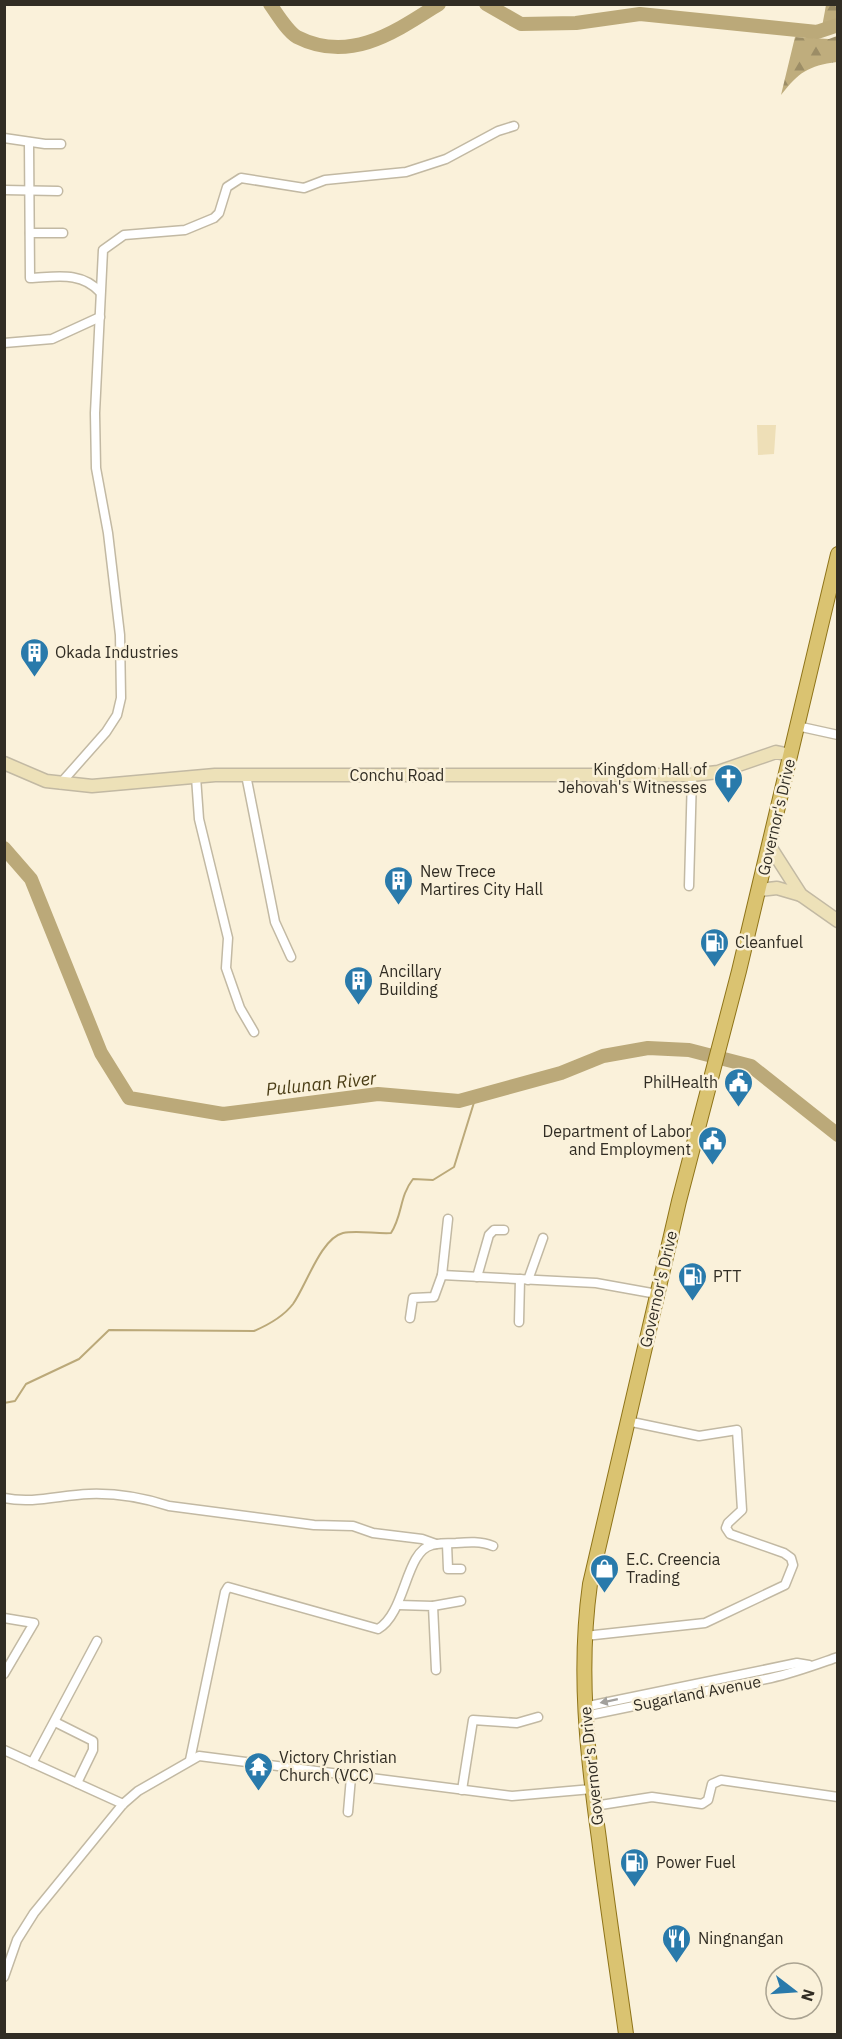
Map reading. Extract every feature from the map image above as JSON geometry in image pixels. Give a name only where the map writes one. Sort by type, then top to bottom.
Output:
[{"type":"main road","name":"Governor's Drive","points":[[626,2034],[592,1789],[584,1711],[585,1636],[595,1557],[657,1294],[759,890],[837,554]]},
{"type":"main road","name":"Conchu Road","points":[[4,763],[32,778],[60,784],[92,786],[246,775],[692,775],[718,771],[776,752],[790,755]]},
{"type":"main road","points":[[769,845],[801,895]]},
{"type":"main road","points":[[759,890],[777,888],[801,895],[837,921]]},
{"type":"street","points":[[60,784],[106,732],[117,715],[121,698],[120,635],[108,533],[96,468],[101,256],[115,240],[124,235],[186,230],[214,218],[219,213],[221,199],[227,187],[241,178],[304,188],[325,180],[406,172],[446,159],[498,130],[514,126]]},
{"type":"street","points":[[4,138],[61,144]]},
{"type":"street","points":[[29,142],[30,279],[76,277],[91,282],[100,292]]},
{"type":"street","points":[[4,190],[58,191]]},
{"type":"street","points":[[30,233],[63,233]]},
{"type":"street","points":[[4,343],[52,339],[100,317]]},
{"type":"street","points":[[797,726],[837,735]]},
{"type":"street","points":[[246,775],[275,922],[291,957]]},
{"type":"street","points":[[689,886],[692,775]]},
{"type":"street","points":[[196,777],[199,819],[228,938],[226,968],[240,1008],[254,1032]]},
{"type":"street","points":[[410,1318],[413,1298],[434,1297],[442,1275],[448,1219]]},
{"type":"street","points":[[477,1277],[489,1235],[494,1230],[504,1230]]},
{"type":"street","points":[[519,1322],[524,1280],[543,1238]]},
{"type":"street","points":[[442,1275],[596,1283],[657,1294]]},
{"type":"street","points":[[585,1636],[690,1626],[720,1618],[785,1586],[793,1565],[791,1558],[784,1553],[730,1533],[726,1528],[728,1523],[742,1510],[737,1430],[699,1436],[627,1421]]},
{"type":"street","points":[[4,1498],[38,1500],[88,1494],[111,1495],[150,1500],[169,1506],[314,1525],[352,1526],[373,1533],[422,1539],[436,1544],[476,1542],[493,1546]]},
{"type":"street","points":[[190,1760],[228,1587],[236,1587],[374,1629],[381,1627],[398,1605],[416,1560],[425,1548],[436,1544]]},
{"type":"street","points":[[447,1544],[448,1569],[461,1569]]},
{"type":"street","points":[[398,1605],[433,1606],[461,1601]]},
{"type":"street","points":[[433,1606],[436,1670]]},
{"type":"street","points":[[4,1618],[34,1623],[4,1674]]},
{"type":"street","points":[[32,1763],[97,1641]]},
{"type":"street","name":"Sugarland Avenue","points":[[584,1711],[796,1663],[808,1665],[837,1657]]},
{"type":"street","points":[[462,1790],[473,1720],[517,1723],[538,1717]]},
{"type":"street","points":[[55,1722],[93,1741],[93,1750],[77,1783]]},
{"type":"street","points":[[4,1750],[123,1804]]},
{"type":"street","points":[[4,1977],[16,1940],[34,1913],[123,1804],[138,1791],[199,1756],[512,1796],[592,1789]]},
{"type":"street","points":[[348,1812],[351,1777]]},
{"type":"street","points":[[595,1812],[652,1797],[702,1804],[708,1800],[712,1784],[721,1780],[837,1797]]},
{"type":"shaded area","points":[[757,425],[776,425],[774,454],[758,455]]},
{"type":"green space","points":[[826,5],[837,5],[837,20],[822,27]]},
{"type":"green space","points":[[837,36],[837,62],[805,71],[781,95],[795,37],[829,39]]},
{"type":"waterway","points":[[270,4],[286,27],[297,37],[335,47],[354,46],[389,34],[439,4]]},
{"type":"waterway","points":[[486,4],[521,24],[576,23],[640,14],[817,32],[838,25]]},
{"type":"waterway","name":"Pulunan River","points":[[4,848],[31,879],[101,1053],[129,1098],[223,1114],[378,1094],[459,1101],[561,1073],[603,1056],[648,1048],[689,1050],[751,1066],[838,1135]]},
{"type":"waterway","points":[[4,1403],[15,1401],[26,1384],[79,1359],[109,1330],[254,1331],[275,1320],[293,1304],[321,1253],[335,1237],[348,1232],[391,1233],[398,1219],[405,1192],[413,1179],[433,1180],[454,1167],[476,1096]]},
{"type":"place","name":"Okada Industries","points":[[34,678]]},
{"type":"place","name":"Kingdom Hall of Jehovah's Witnesses","points":[[728,804]]},
{"type":"place","name":"New Trece Martires City Hall","points":[[399,906]]},
{"type":"place","name":"Cleanfuel","points":[[714,968]]},
{"type":"place","name":"Ancillary Building","points":[[358,1006]]},
{"type":"place","name":"PhilHealth","points":[[739,1108]]},
{"type":"place","name":"Department of Labor and Employment","points":[[712,1166]]},
{"type":"place","name":"PTT","points":[[692,1302]]},
{"type":"place","name":"E.C. Creencia Trading","points":[[605,1594]]},
{"type":"place","name":"Victory Christian Church (VCC)","points":[[258,1792]]},
{"type":"place","name":"Power Fuel","points":[[635,1888]]},
{"type":"place","name":"Ningnangan","points":[[677,1964]]}]
